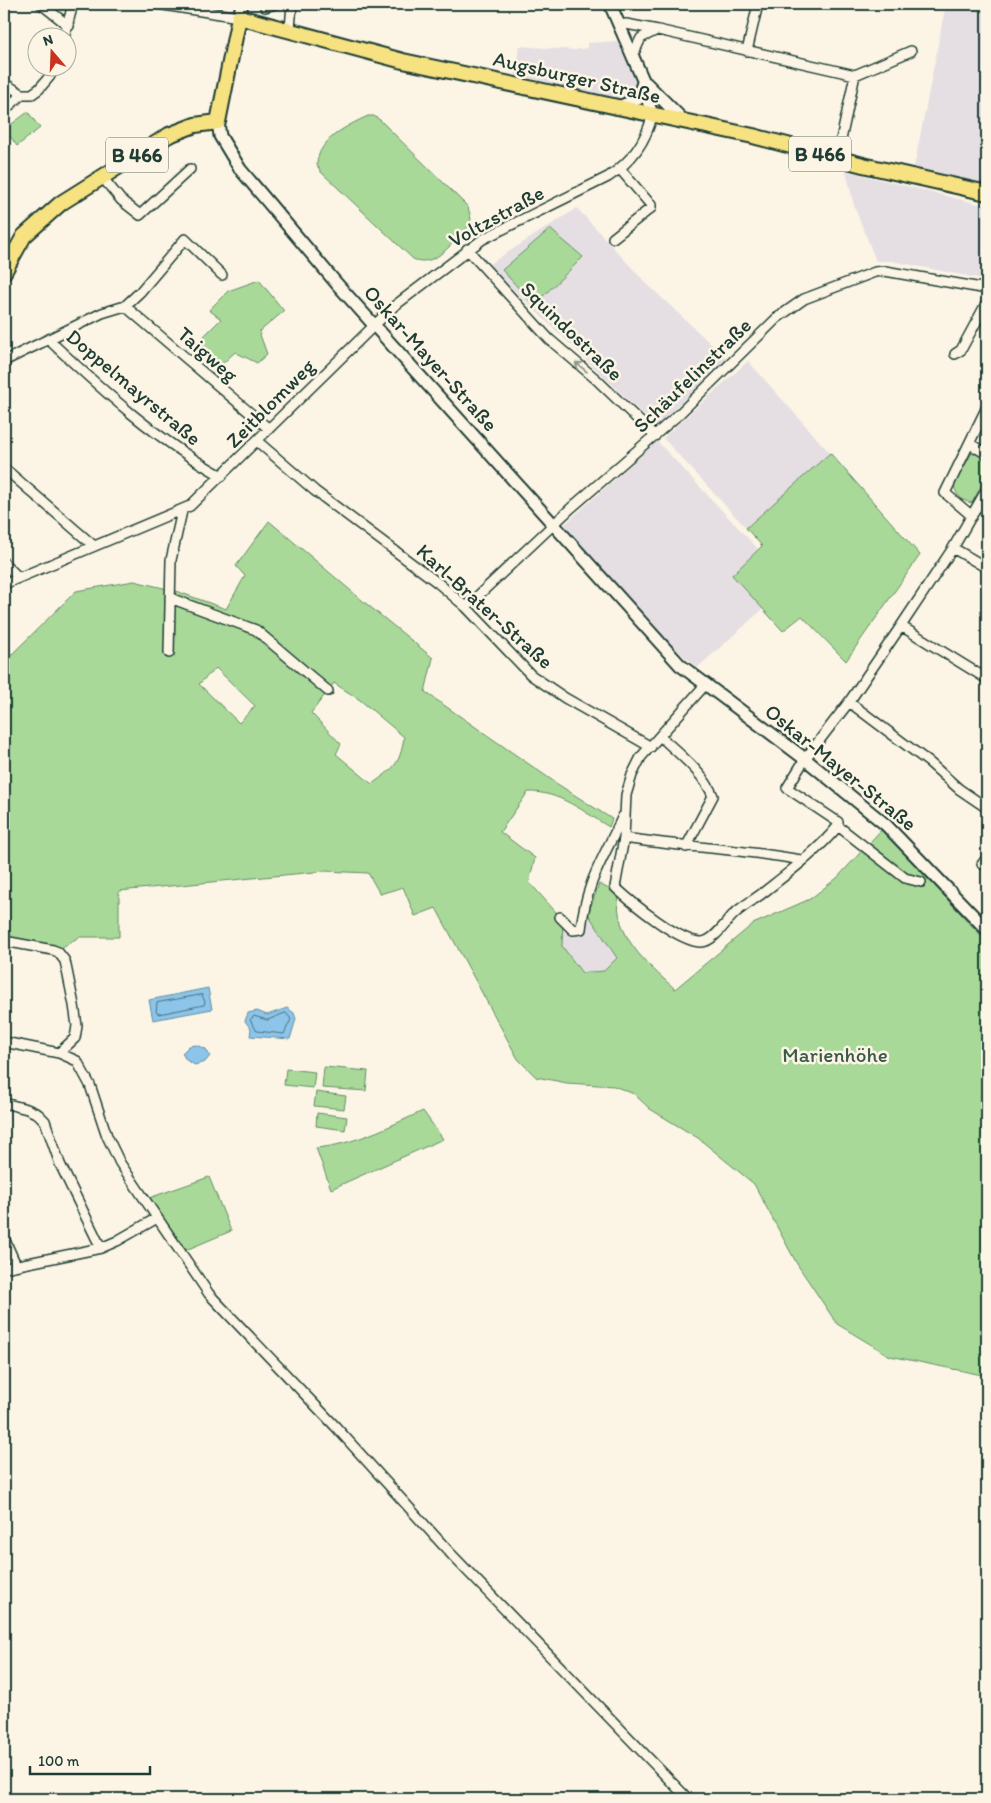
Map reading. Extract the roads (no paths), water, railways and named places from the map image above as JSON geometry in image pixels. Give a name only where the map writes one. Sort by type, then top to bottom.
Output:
[{"type":"main road","points":[[610,4],[643,80],[652,116]]},
{"type":"main road","name":"Augsburger Straße","points":[[240,10],[290,30],[403,61],[503,81],[652,116],[753,136],[987,193]]},
{"type":"main road","name":"Oskar-Mayer-Straße","points":[[240,10],[218,122],[220,136],[240,169],[373,324],[467,427],[552,526],[680,665],[805,759],[886,824],[987,930]]},
{"type":"main road","points":[[616,108],[638,99],[642,90],[643,80]]},
{"type":"main road","points":[[643,80],[685,122]]},
{"type":"main road","name":"B 466","points":[[4,272],[18,244],[45,215],[169,134],[184,128],[218,122]]},
{"type":"street","points":[[41,4],[53,16],[69,26],[73,4]]},
{"type":"street","name":"Augsburger Straße","points":[[157,4],[240,10]]},
{"type":"street","points":[[265,7],[275,4]]},
{"type":"street","points":[[290,30],[292,4]]},
{"type":"street","points":[[747,51],[758,4]]},
{"type":"street","points":[[619,25],[626,24],[658,30],[855,75],[911,52]]},
{"type":"street","points":[[633,55],[641,38],[658,30]]},
{"type":"street","points":[[837,158],[855,75]]},
{"type":"street","points":[[4,83],[22,94],[32,94],[48,78]]},
{"type":"street","points":[[4,110],[22,94]]},
{"type":"street","name":"Voltzstraße","points":[[373,324],[467,249],[518,220],[620,169],[633,156],[642,142],[652,116]]},
{"type":"street","points":[[613,238],[651,208],[651,205],[620,169]]},
{"type":"street","points":[[102,177],[121,200],[140,215],[190,170]]},
{"type":"street","points":[[4,361],[102,313],[125,306],[140,292],[185,239],[222,275]]},
{"type":"street","name":"Squindostraße","points":[[467,249],[549,339],[597,380],[655,436]]},
{"type":"street","name":"Schäufelinstraße","points":[[466,607],[552,526],[655,436],[773,321],[804,299],[876,271],[901,272],[987,288]]},
{"type":"street","points":[[955,354],[961,350],[987,302]]},
{"type":"street","name":"Taigweg","points":[[125,306],[269,429]]},
{"type":"street","name":"Zeitblomweg","points":[[4,584],[182,511],[190,506],[373,324]]},
{"type":"street","name":"Doppelmayrstraße","points":[[49,340],[96,384],[143,422],[197,462],[222,476]]},
{"type":"street","points":[[972,516],[945,493],[987,407]]},
{"type":"street","name":"Karl-Brater-Straße","points":[[257,441],[315,491],[438,583],[466,607],[532,674],[565,698],[651,747]]},
{"type":"street","points":[[971,441],[987,454]]},
{"type":"street","points":[[4,468],[94,546]]},
{"type":"street","points":[[921,882],[905,878],[838,826],[838,822],[787,788],[805,759],[849,702],[901,626],[953,548],[987,489]]},
{"type":"street","points":[[169,653],[171,560],[182,511]]},
{"type":"street","points":[[953,548],[987,568]]},
{"type":"street","points":[[4,564],[18,577]]},
{"type":"street","points":[[170,598],[256,630],[328,691]]},
{"type":"street","points":[[901,626],[987,679]]},
{"type":"street","points":[[705,685],[642,757],[632,775],[626,795],[624,838],[615,887],[637,908],[658,922],[689,939],[701,942],[709,940],[735,913],[824,844],[838,826]]},
{"type":"street","points":[[849,702],[930,763],[958,789],[987,808]]},
{"type":"street","points":[[660,736],[686,761],[710,789],[713,796],[686,847]]},
{"type":"street","points":[[560,917],[573,930],[581,929],[587,891],[599,861],[625,812]]},
{"type":"street","points":[[624,838],[686,847],[759,853],[801,860]]},
{"type":"street","points":[[4,941],[53,950],[58,952],[65,961],[77,1026],[75,1038],[59,1052]]},
{"type":"street","points":[[4,1042],[59,1052],[77,1061],[84,1072],[107,1136],[128,1176],[221,1307],[335,1426],[452,1555],[688,1799]]},
{"type":"street","points":[[4,1103],[28,1109],[38,1114],[45,1121],[60,1164],[101,1248]]},
{"type":"street","points":[[4,1268],[101,1248],[117,1242],[157,1218]]},
{"type":"street","points":[[4,1238],[16,1266]]},
{"type":"water","points":[[208,988],[212,1009],[153,1020],[149,1000]]},
{"type":"water","points":[[287,1008],[294,1013],[296,1019],[290,1039],[250,1036],[251,1029],[245,1021],[248,1013],[257,1011],[267,1015]]},
{"type":"water","points":[[196,1045],[206,1049],[210,1056],[205,1062],[195,1065],[186,1060],[182,1053],[189,1046]]},
{"type":"park label","name":"Marienhöhe","points":[[835,1054]]}]
